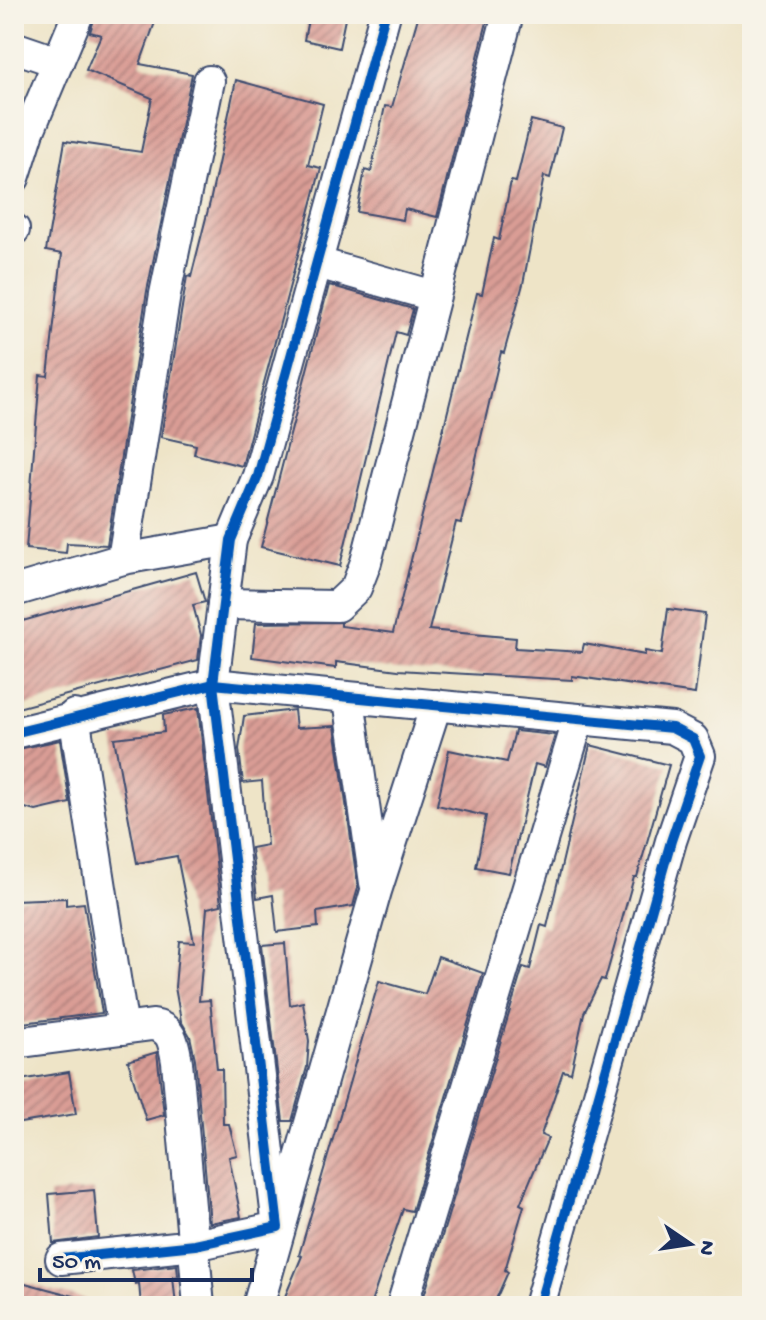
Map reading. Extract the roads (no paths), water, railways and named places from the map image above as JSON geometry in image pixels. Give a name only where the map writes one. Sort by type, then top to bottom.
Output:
[{"type":"street","points":[[14,178],[78,14]]},
{"type":"street","points":[[278,1227],[213,684],[231,540],[258,476],[385,14]]},
{"type":"street","points":[[223,604],[337,606],[356,588],[508,14]]},
{"type":"street","points":[[14,47],[58,62]]},
{"type":"street","points":[[123,559],[165,294],[209,81]]},
{"type":"street","points":[[318,263],[434,296]]},
{"type":"street","points":[[14,591],[123,559],[231,540]]},
{"type":"street","points":[[14,733],[74,715],[213,684],[684,732],[693,739],[700,756],[671,841],[539,1306]]},
{"type":"street","points":[[349,699],[376,891]]},
{"type":"street","points":[[258,1306],[376,891],[436,705]]},
{"type":"street","points":[[74,715],[123,1029]]},
{"type":"street","points":[[402,1306],[578,721]]},
{"type":"street","points":[[14,1043],[162,1026],[175,1048],[199,1306]]},
{"type":"street","points":[[61,1259],[195,1245],[278,1227]]}]
